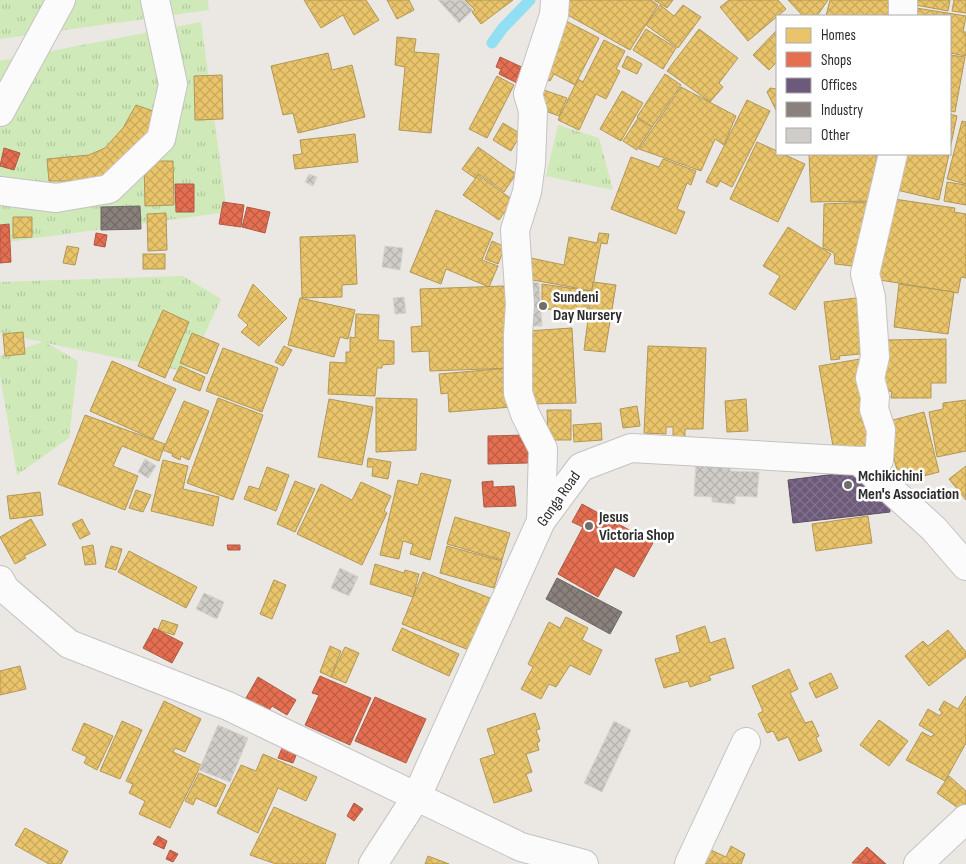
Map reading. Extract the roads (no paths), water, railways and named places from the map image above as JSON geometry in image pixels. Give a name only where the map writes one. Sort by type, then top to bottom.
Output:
[{"type":"street","points":[[0,112],[60,0]]},
{"type":"street","points":[[0,191],[56,198],[109,188],[161,139],[173,84],[155,0]]},
{"type":"street","points":[[541,521],[543,449],[526,414],[518,392],[520,304],[515,230],[527,192],[531,163],[533,111],[528,94],[554,15],[554,0]]},
{"type":"street","points":[[903,0],[903,15]]},
{"type":"street","name":"Gonga Road","points":[[373,864],[417,796],[541,521],[581,467],[631,448],[858,461],[879,460],[881,430],[874,409],[875,397],[870,378],[875,357],[871,297],[865,274],[892,155]]},
{"type":"street","points":[[858,461],[934,529],[966,566]]},
{"type":"street","points":[[0,580],[5,590],[70,644],[228,706],[521,847],[584,864]]},
{"type":"street","points":[[689,864],[746,742]]},
{"type":"street","points":[[918,864],[966,819]]},
{"type":"waterway","points":[[492,43],[502,29],[530,0]]},
{"type":"place","name":"Sundeni Day Nursery","points":[[543,306]]},
{"type":"place","name":"Mchikichini Men's Association","points":[[848,485]]},
{"type":"place","name":"Jesus Victoria Shop","points":[[589,526]]}]
